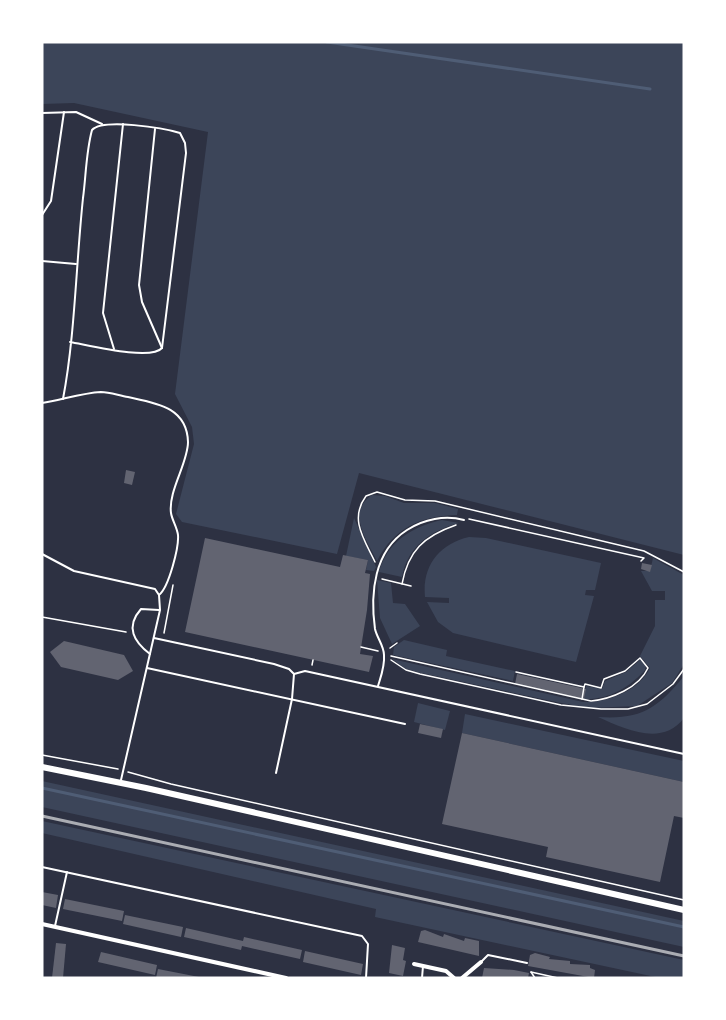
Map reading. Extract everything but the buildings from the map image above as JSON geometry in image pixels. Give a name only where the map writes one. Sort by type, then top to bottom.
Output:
[{"type":"main road","points":[[42,767],[684,910]]},
{"type":"street","points":[[42,924],[286,978]]},
{"type":"street","points":[[462,978],[481,962]]},
{"type":"street","points":[[414,964],[446,971],[454,978]]},
{"type":"lane","points":[[42,215],[51,201],[64,112]]},
{"type":"lane","points":[[42,113],[86,114],[102,124]]},
{"type":"lane","points":[[63,399],[89,140],[92,130],[102,124],[123,124],[180,133],[186,143],[186,153],[162,348],[156,353],[143,354],[70,342]]},
{"type":"lane","points":[[114,349],[103,313],[123,124]]},
{"type":"lane","points":[[155,129],[139,285],[142,302],[162,348]]},
{"type":"lane","points":[[42,261],[76,264]]},
{"type":"lane","points":[[42,403],[102,392],[156,403],[168,407],[180,416],[186,428],[188,443],[170,512],[177,531],[178,543],[170,576],[159,595]]},
{"type":"lane","points":[[378,686],[385,653],[375,630],[375,578],[385,553],[400,535],[415,525],[442,518],[464,520]]},
{"type":"lane","points":[[42,554],[74,571],[155,589],[159,595],[160,610],[121,783]]},
{"type":"lane","points":[[150,654],[138,646],[133,633],[137,614],[141,609],[160,610]]},
{"type":"lane","points":[[154,638],[274,664],[289,669],[294,674],[292,699],[276,773]]},
{"type":"lane","points":[[147,668],[405,724]]},
{"type":"lane","points":[[294,674],[301,670],[684,754]]},
{"type":"lane","points":[[42,867],[362,936],[368,944],[366,978]]},
{"type":"lane","points":[[55,926],[67,872]]},
{"type":"lane","points":[[481,962],[488,955],[527,963]]},
{"type":"lane","points":[[422,978],[423,966]]},
{"type":"path","points":[[376,565],[359,530],[357,516],[366,496],[377,492],[405,500],[435,501],[644,550],[684,573]]},
{"type":"path","points":[[402,584],[407,562],[419,544],[434,533],[465,518],[644,558],[641,561]]},
{"type":"path","points":[[380,579],[411,586]]},
{"type":"path","points":[[162,640],[173,585]]},
{"type":"path","points":[[42,617],[133,633]]},
{"type":"path","points":[[393,646],[397,643]]},
{"type":"path","points":[[361,647],[385,653]]},
{"type":"path","points":[[516,672],[601,688],[604,680],[625,671],[640,658],[647,665],[644,675],[621,692],[599,700],[581,700],[392,658],[406,670],[420,675],[590,709],[628,709],[647,704],[673,684],[684,669]]},
{"type":"path","points":[[581,700],[584,685]]},
{"type":"path","points":[[42,755],[107,766]]},
{"type":"path","points":[[135,774],[684,900]]},
{"type":"path","points":[[527,963],[535,978]]},
{"type":"path","points":[[531,972],[558,978]]},
{"type":"shaded area","points":[[42,42],[684,42],[684,555],[359,473],[337,554],[182,522],[176,514],[194,444],[192,427],[175,394],[208,132],[74,103],[42,104]]},
{"type":"shaded area","points":[[372,495],[385,496],[404,503],[435,503],[458,509],[457,515],[431,518],[410,526],[391,540],[377,561],[364,536],[360,518],[360,510],[364,502]]},
{"type":"shaded area","points":[[354,518],[376,567],[374,571],[366,570],[368,560],[346,556]]},
{"type":"shaded area","points":[[442,520],[459,523],[439,530],[422,541],[409,557],[402,577],[379,572],[388,552],[403,537],[421,526]]},
{"type":"shaded area","points":[[469,537],[486,538],[601,563],[595,590],[586,590],[585,595],[594,596],[576,662],[453,633],[438,622],[427,602],[449,603],[449,598],[425,597],[426,576],[441,551],[458,540]]},
{"type":"shaded area","points":[[653,558],[684,575],[684,664],[672,683],[637,706],[590,708],[561,703],[421,673],[406,669],[392,659],[583,702],[612,698],[638,683],[650,668],[640,656],[655,626],[655,600],[665,600],[665,591],[652,591],[641,571],[650,571]]},
{"type":"shaded area","points":[[377,580],[391,583],[393,603],[405,604],[420,626],[392,644],[380,618]]},
{"type":"shaded area","points":[[404,640],[447,650],[446,656],[515,671],[513,681],[393,655],[394,647]]},
{"type":"shaded area","points":[[640,660],[646,665],[645,670],[618,692],[593,699],[584,699],[586,686],[602,689],[605,681],[626,672]]},
{"type":"shaded area","points":[[684,676],[684,718],[675,727],[665,732],[643,733],[598,717],[626,716],[647,710],[666,696]]},
{"type":"shaded area","points":[[418,703],[450,711],[445,730],[414,722]]},
{"type":"shaded area","points":[[465,714],[684,761],[684,782],[462,733]]},
{"type":"shaded area","points":[[42,781],[684,921],[684,947],[42,807]]},
{"type":"shaded area","points":[[42,821],[684,960],[684,978],[660,978],[375,917],[376,909],[42,833]]},
{"type":"waterway","points":[[327,42],[650,89]]},
{"type":"waterway","points":[[42,788],[684,927]]},
{"type":"railway","points":[[42,816],[684,956]]}]
